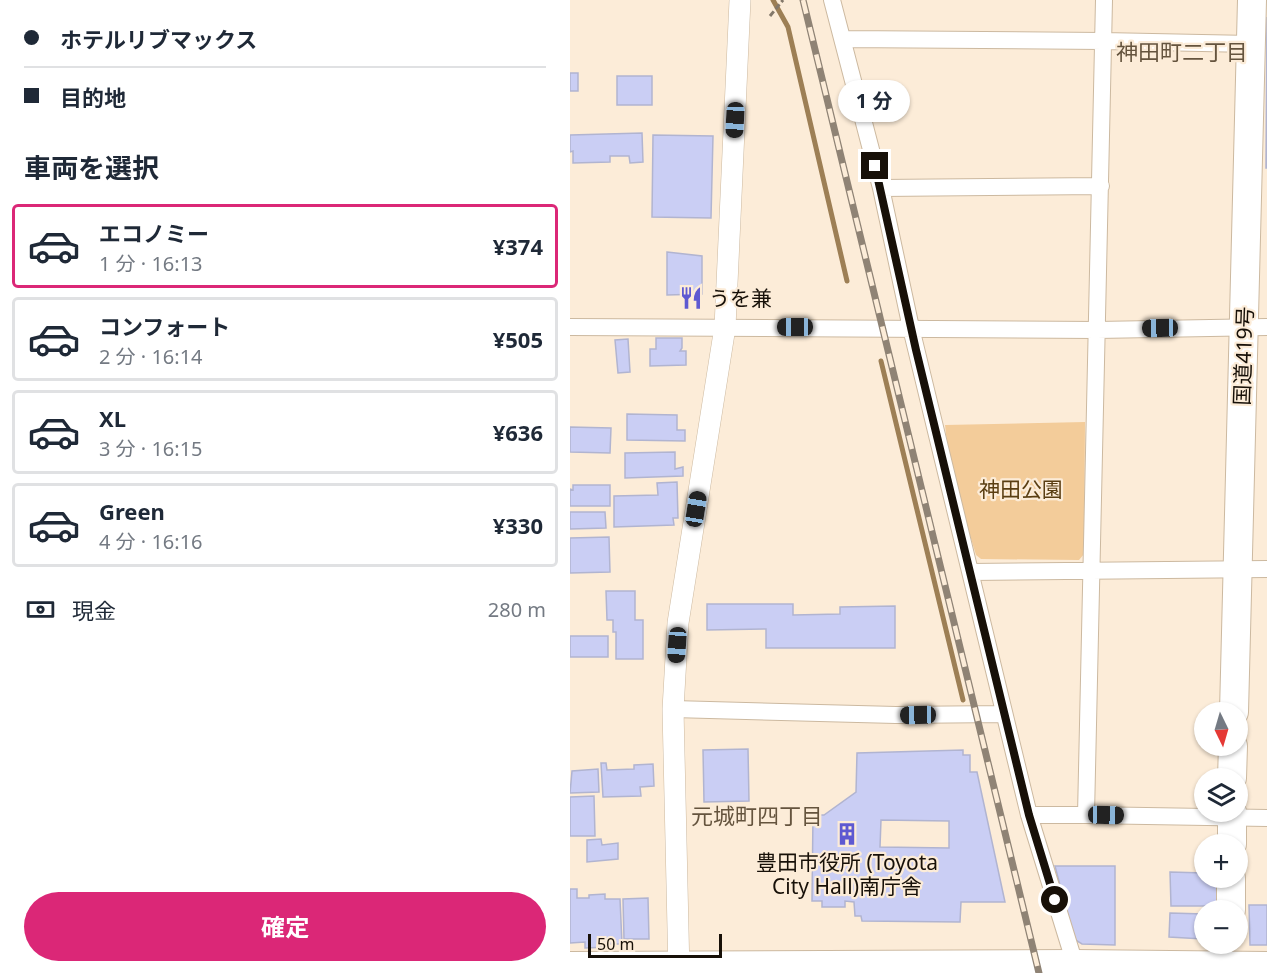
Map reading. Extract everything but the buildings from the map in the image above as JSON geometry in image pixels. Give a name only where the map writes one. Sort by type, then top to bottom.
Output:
[{"type":"highway","name":"国道419号","points":[[1234,702],[1237,568],[1255,327],[1257,183],[1251,44],[1252,0]]},
{"type":"highway","points":[[570,966],[679,970],[1231,961],[1267,966]]},
{"type":"street","points":[[679,970],[673,709],[678,623],[725,327],[740,0]]},
{"type":"street","points":[[832,0],[880,188],[911,327],[1029,815],[1075,964]]},
{"type":"street","points":[[1086,815],[1104,0]]},
{"type":"street","points":[[843,39],[1103,40],[1251,44]]},
{"type":"street","points":[[880,188],[1101,186]]},
{"type":"street","points":[[570,327],[911,327],[1097,330],[1255,327]]},
{"type":"street","points":[[970,572],[1267,569]]},
{"type":"street","points":[[673,709],[896,715],[1004,714]]},
{"type":"street","points":[[1029,815],[1086,815],[1232,825],[1267,818]]},
{"type":"path","points":[[770,16],[783,0]]},
{"type":"green space","name":"神田公園","points":[[1085,422],[1084,554],[1079,560],[981,559],[976,555],[957,490],[945,425]]},
{"type":"waterway","points":[[773,0],[788,27],[847,281]]},
{"type":"waterway","points":[[881,361],[963,700]]},
{"type":"railway","points":[[803,0],[1039,973]]},
{"type":"place","name":"うを兼","points":[[691,298]]},
{"type":"place","name":"豊田市役所 (Toyota City Hall)南庁舎","points":[[847,834]]},
{"type":"district","name":"神田町二丁目","points":[[1182,51]]},
{"type":"district","name":"元城町四丁目","points":[[757,815]]},
{"type":"route","points":[[875,166],[916,350],[1029,815],[1055,900]]}]
